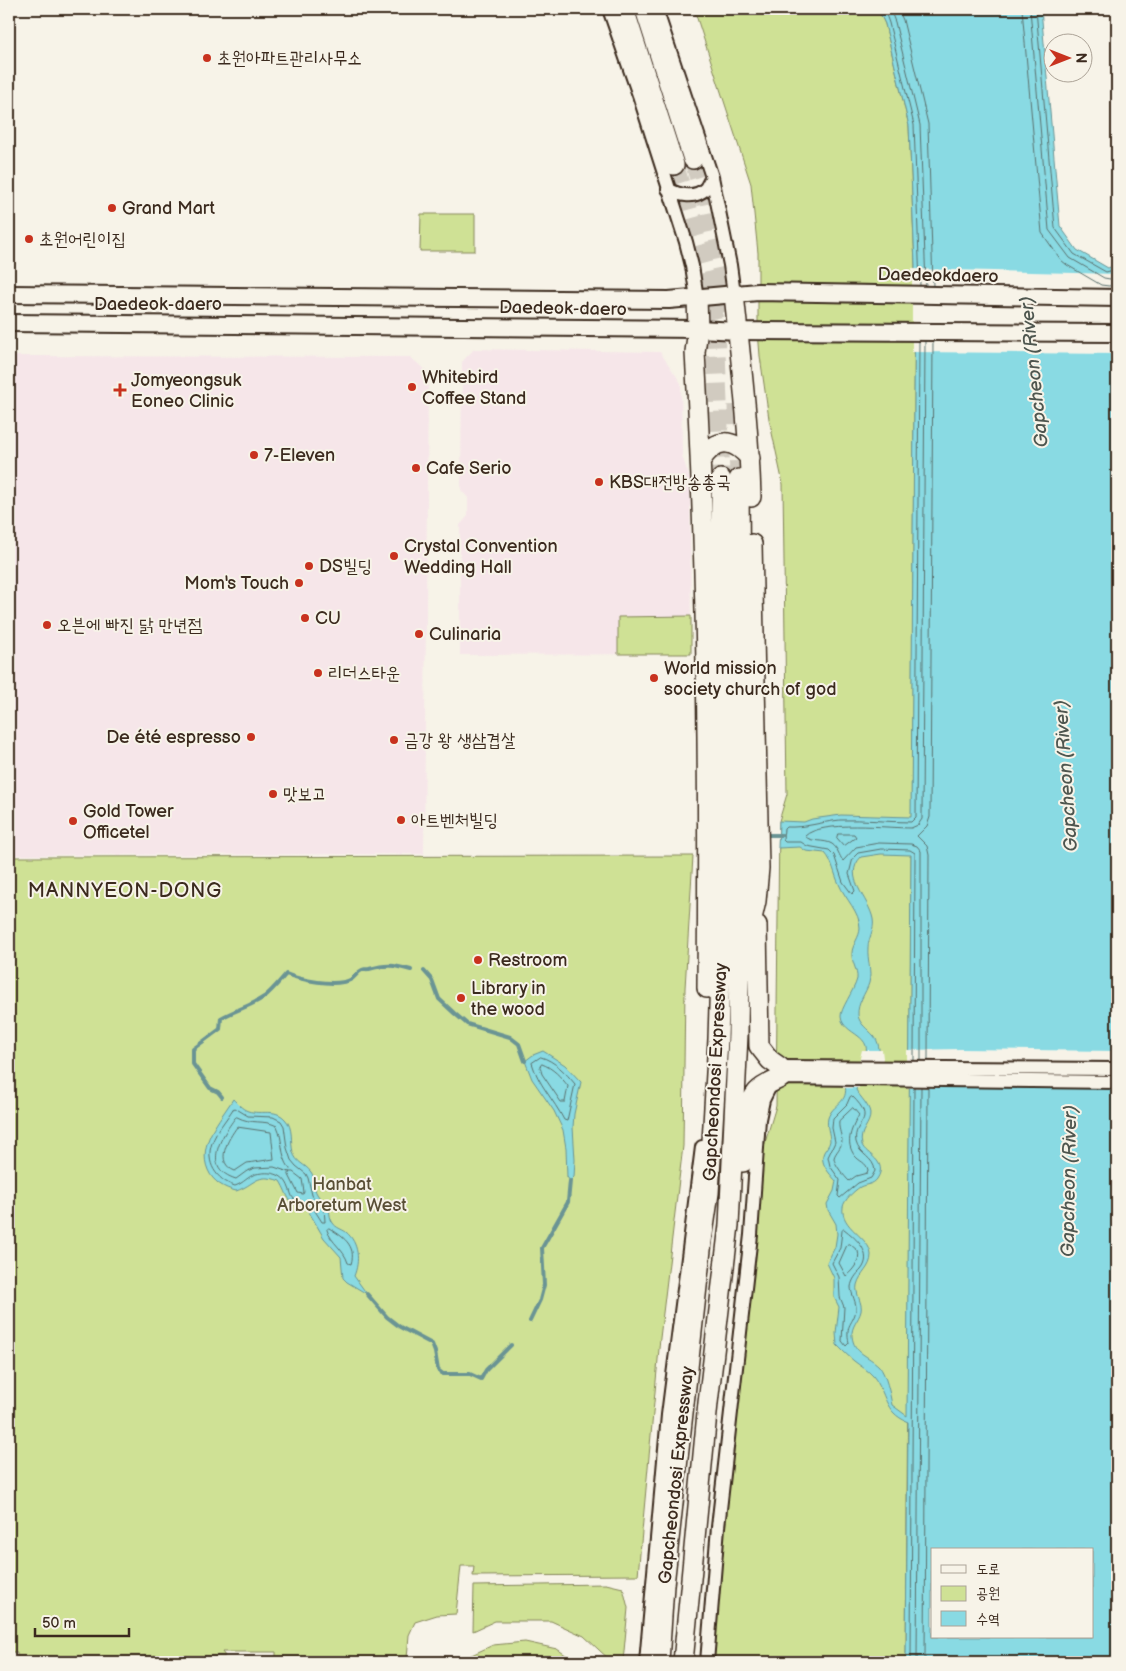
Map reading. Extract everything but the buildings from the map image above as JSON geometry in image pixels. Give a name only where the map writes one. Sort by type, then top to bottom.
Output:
[{"type":"highway","points":[[624,9],[674,165]]},
{"type":"highway","points":[[645,9],[693,159]]},
{"type":"highway","points":[[734,294],[750,458],[760,868],[756,902],[739,976]]},
{"type":"highway","points":[[697,298],[698,329],[695,352],[701,460],[708,834],[706,1091],[702,1147],[702,1241]]},
{"type":"highway","points":[[701,460],[714,445],[728,442],[740,447],[750,458]]},
{"type":"highway","name":"Gapcheondosi Expressway","points":[[659,1662],[664,1586],[709,1193],[718,1039],[725,807],[730,479],[741,808],[738,1036],[729,1225],[706,1422],[683,1662]]},
{"type":"highway","points":[[729,1225],[743,1161],[750,1108],[757,1092],[781,1073],[759,1046],[756,902]]},
{"type":"highway","points":[[706,1091],[718,1039]]},
{"type":"main road","name":"Daedeok-daero","points":[[9,294],[669,300],[758,292]]},
{"type":"main road","name":"Daedeokdaero","points":[[758,292],[1117,298]]},
{"type":"main road","name":"Daedeok-daero","points":[[9,323],[1117,333]]},
{"type":"street","points":[[609,9],[639,95],[688,250],[697,298]]},
{"type":"street","points":[[656,9],[712,177],[734,294]]},
{"type":"street","points":[[668,189],[681,194],[696,195],[706,188],[712,177]]},
{"type":"street","points":[[781,1073],[1117,1069]]},
{"type":"street","points":[[781,1073],[1117,1082]]},
{"type":"street","points":[[708,1662],[718,1527],[751,1235],[759,1119],[763,1100],[769,1088],[781,1073]]},
{"type":"street","points":[[646,1662],[668,1415],[702,1147]]},
{"type":"shaded area","points":[[474,349],[660,352],[681,383],[682,456],[690,479],[691,654],[460,655],[460,525],[468,516],[468,498],[461,490],[462,362]]},
{"type":"shaded area","points":[[9,356],[410,357],[428,372],[424,854],[9,855]]},
{"type":"green space","points":[[694,9],[878,9],[885,24],[909,126],[915,265],[906,1662],[712,1662],[728,1460],[764,1146],[776,1106],[779,821],[787,794],[783,484],[769,419],[760,356],[758,331],[758,253],[751,184]]},
{"type":"green space","points":[[421,214],[475,214],[475,251],[420,251]]},
{"type":"green space","points":[[691,616],[691,654],[618,654],[618,617]]},
{"type":"green space","name":"Hanbat Arboretum West","points":[[693,856],[685,988],[683,1146],[660,1338],[638,1575],[473,1576],[474,1566],[461,1566],[456,1614],[437,1615],[415,1622],[409,1635],[407,1658],[276,1657],[276,1652],[222,1652],[225,1656],[17,1656],[17,1652],[9,1652],[9,857]]},
{"type":"green space","points":[[606,1584],[623,1588],[628,1608],[623,1662],[612,1662],[584,1636],[551,1621],[495,1621],[473,1631],[474,1586]]},
{"type":"green space","points":[[525,1642],[557,1649],[576,1662],[459,1662],[493,1645]]},
{"type":"water","name":"Gapcheon (River)","points":[[878,9],[1041,9],[1044,43],[1044,82],[1047,82],[1060,226],[1077,250],[1108,268],[1117,264],[1117,1662],[906,1662],[908,1422],[900,1418],[890,1408],[873,1376],[837,1345],[836,1333],[839,1307],[834,1297],[834,1278],[827,1263],[835,1247],[837,1234],[836,1224],[828,1210],[827,1204],[834,1191],[836,1181],[826,1168],[823,1156],[830,1141],[827,1124],[830,1113],[843,1100],[846,1091],[845,1084],[863,1060],[866,1052],[866,1045],[863,1040],[847,1028],[841,1017],[857,979],[852,953],[860,928],[858,916],[842,890],[830,860],[825,853],[806,851],[800,847],[778,848],[779,821],[804,822],[841,815],[911,817],[915,265],[909,126],[885,24]],"holes":[[[881,854],[911,855],[907,1416],[892,1405],[886,1379],[879,1366],[862,1354],[853,1342],[853,1329],[861,1308],[857,1285],[871,1260],[871,1255],[866,1243],[850,1227],[843,1214],[845,1201],[860,1187],[875,1181],[880,1173],[879,1163],[862,1145],[861,1140],[869,1121],[870,1113],[856,1090],[858,1083],[880,1057],[876,1038],[862,1024],[858,1015],[859,1006],[870,979],[868,948],[873,919],[871,911],[858,888],[854,872],[861,857]]]},
{"type":"water","points":[[543,1051],[565,1065],[581,1082],[573,1127],[574,1177],[570,1181],[567,1177],[563,1130],[554,1111],[532,1079],[525,1061]]},
{"type":"water","points":[[233,1099],[246,1110],[277,1114],[288,1123],[291,1131],[294,1156],[311,1172],[316,1192],[328,1204],[333,1223],[346,1232],[354,1241],[358,1258],[354,1276],[367,1294],[343,1278],[341,1257],[324,1238],[306,1207],[294,1204],[291,1201],[280,1181],[266,1178],[256,1180],[236,1191],[219,1184],[210,1174],[205,1160],[205,1151],[216,1124]]},
{"type":"pier","points":[[912,269],[1117,274],[1117,354],[912,352]]},
{"type":"pier","points":[[862,1050],[882,1050],[881,1067],[860,1084],[859,1088],[843,1088],[842,1084],[859,1062]]},
{"type":"pier","points":[[907,1050],[1117,1051],[1117,1088],[907,1088]]},
{"type":"waterway","points":[[769,835],[782,835]]},
{"type":"waterway","points":[[222,1097],[218,1092],[210,1088],[193,1064],[193,1049],[220,1029],[221,1018],[264,997],[286,974],[308,980],[336,983],[350,980],[363,970],[381,966],[395,966],[411,970]]},
{"type":"waterway","points":[[424,971],[432,980],[439,999],[454,1013],[467,1024],[510,1037],[519,1044],[525,1061]]},
{"type":"waterway","points":[[530,1321],[540,1300],[544,1285],[542,1248],[568,1202],[570,1181]]},
{"type":"waterway","points":[[367,1294],[387,1317],[400,1327],[432,1344],[438,1370],[443,1374],[470,1374],[481,1379],[486,1370],[511,1345]]},
{"type":"tunnel","points":[[693,159],[706,200],[730,311]]},
{"type":"tunnel","points":[[674,165],[707,279],[715,326],[721,479]]},
{"type":"tunnel","points":[[737,405],[739,479]]},
{"type":"place","name":"초원아파트관리사무소","points":[[207,58]]},
{"type":"place","name":"Grand Mart","points":[[112,208]]},
{"type":"place","name":"초원어린이집","points":[[29,239]]},
{"type":"place","name":"Whitebird Coffee Stand","points":[[412,387]]},
{"type":"place","name":"Jomyeongsuk Eoneo Clinic","points":[[120,390]]},
{"type":"place","name":"7-Eleven","points":[[254,455]]},
{"type":"place","name":"Cafe Serio","points":[[416,468]]},
{"type":"place","name":"KBS대전방송총국","points":[[599,482]]},
{"type":"place","name":"Crystal Convention Wedding Hall","points":[[394,556]]},
{"type":"place","name":"DS빌딩","points":[[309,566]]},
{"type":"place","name":"Mom's Touch","points":[[299,583]]},
{"type":"place","name":"CU","points":[[305,618]]},
{"type":"place","name":"오븐에 빠진 닭 만년점","points":[[47,625]]},
{"type":"place","name":"Culinaria","points":[[419,634]]},
{"type":"place","name":"리더스타운","points":[[318,673]]},
{"type":"place","name":"World mission society church of god","points":[[654,678]]},
{"type":"place","name":"De été espresso","points":[[251,737]]},
{"type":"place","name":"금강 왕 생삼겹살","points":[[394,740]]},
{"type":"place","name":"맛보고","points":[[273,794]]},
{"type":"place","name":"아트벤처빌딩","points":[[401,820]]},
{"type":"place","name":"Gold Tower Officetel","points":[[73,821]]},
{"type":"place","name":"Restroom","points":[[478,960]]},
{"type":"place","name":"Library in the wood","points":[[461,998]]},
{"type":"district","name":"MANNYEON-DONG","points":[[125,890]]}]
